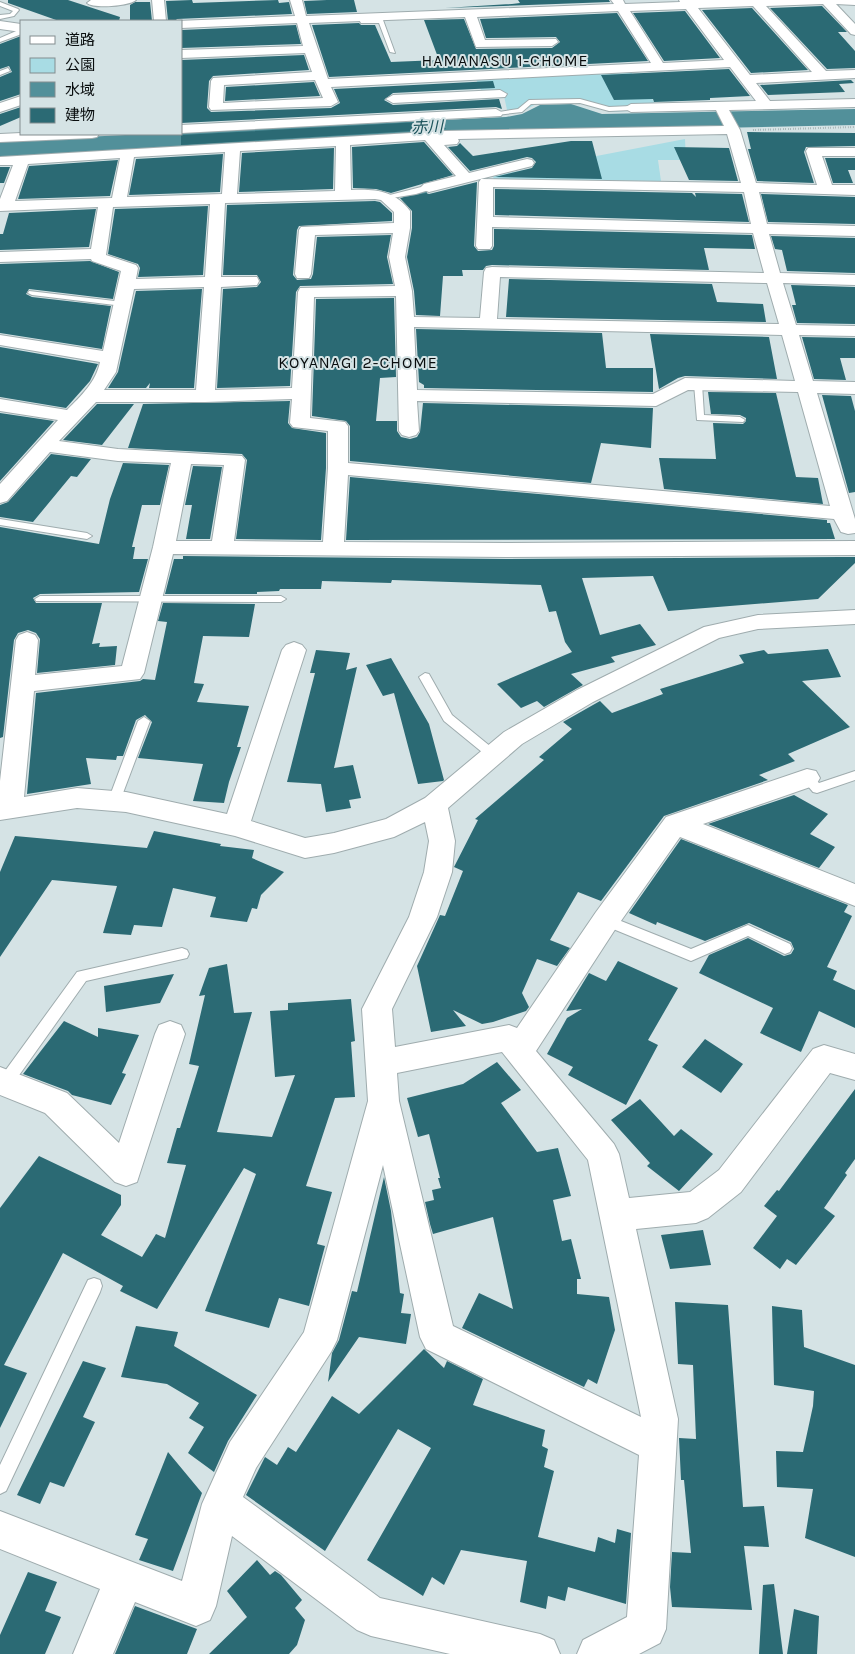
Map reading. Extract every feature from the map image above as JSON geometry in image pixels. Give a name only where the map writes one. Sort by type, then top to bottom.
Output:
[{"type":"street","points":[[92,3],[130,0]]},
{"type":"street","points":[[158,0],[160,20]]},
{"type":"street","points":[[296,0],[310,50],[322,80],[336,102],[336,120]]},
{"type":"street","points":[[826,0],[855,31]]},
{"type":"street","points":[[182,24],[302,18],[470,14],[543,19],[620,4],[826,0],[855,2]]},
{"type":"street","points":[[755,2],[822,75]]},
{"type":"street","points":[[687,3],[766,105]]},
{"type":"street","points":[[620,4],[660,66]]},
{"type":"street","points":[[245,7],[248,21]]},
{"type":"street","points":[[470,14],[480,44],[554,47],[543,19]]},
{"type":"street","points":[[0,25],[20,29]]},
{"type":"street","points":[[218,67],[310,50]]},
{"type":"street","points":[[182,54],[218,67],[322,80],[733,63]]},
{"type":"street","points":[[218,67],[216,107],[336,102]]},
{"type":"street","points":[[747,79],[855,74]]},
{"type":"street","points":[[381,100],[500,94]]},
{"type":"street","points":[[0,108],[20,100]]},
{"type":"street","points":[[631,108],[722,108],[855,103]]},
{"type":"street","points":[[722,108],[732,130],[750,188],[773,278],[842,513],[855,544]]},
{"type":"street","points":[[182,129],[496,113]]},
{"type":"street","points":[[0,161],[445,135],[546,135],[732,130]]},
{"type":"street","points":[[0,138],[69,135]]},
{"type":"street","points":[[466,178],[432,141],[546,139],[546,135]]},
{"type":"street","points":[[343,140],[343,195]]},
{"type":"street","points":[[205,396],[213,282],[223,199],[234,147]]},
{"type":"street","points":[[826,189],[813,151],[855,152]]},
{"type":"street","points":[[3,490],[91,396],[107,372],[130,268],[98,258],[98,254],[128,153]]},
{"type":"street","points":[[22,160],[2,206],[375,194],[386,197],[402,211],[402,228],[397,257],[404,291],[409,431]]},
{"type":"street","points":[[423,190],[527,163]]},
{"type":"street","points":[[484,246],[486,182],[855,190]]},
{"type":"street","points":[[485,222],[855,231]]},
{"type":"street","points":[[303,274],[307,230],[402,228]]},
{"type":"street","points":[[0,257],[98,254]]},
{"type":"street","points":[[488,323],[492,272],[855,280]]},
{"type":"street","points":[[127,284],[251,281]]},
{"type":"street","points":[[333,549],[338,468],[338,426],[300,423],[306,292],[404,291]]},
{"type":"street","points":[[405,322],[855,331]]},
{"type":"street","points":[[0,340],[111,358]]},
{"type":"street","points":[[408,395],[656,400],[685,384],[855,388]]},
{"type":"street","points":[[91,396],[205,396],[300,393]]},
{"type":"street","points":[[0,405],[72,417]]},
{"type":"street","points":[[45,445],[118,455],[235,460],[222,548]]},
{"type":"street","points":[[23,684],[132,673],[164,547],[182,458]]},
{"type":"street","points":[[338,468],[842,513]]},
{"type":"street","points":[[164,547],[333,549],[855,548]]},
{"type":"street","points":[[27,640],[23,684],[5,809],[77,798],[126,802],[236,826],[305,848],[394,827],[434,805],[513,738],[585,696],[712,632],[758,622],[855,616]]},
{"type":"street","points":[[236,826],[294,650]]},
{"type":"street","points":[[518,1052],[606,920],[675,824],[807,778]]},
{"type":"street","points":[[434,805],[442,841],[438,872],[423,917],[377,1009],[384,1101],[438,1336],[658,1445]]},
{"type":"street","points":[[675,824],[854,895]]},
{"type":"street","points":[[2,1082],[56,1103],[126,1171],[170,1034]]},
{"type":"street","points":[[380,1063],[509,1038],[518,1052],[603,1154],[660,1419],[646,1629],[597,1654]]},
{"type":"street","points":[[616,1215],[696,1207],[730,1181],[824,1058],[855,1067]]},
{"type":"street","points":[[0,1530],[124,1580],[196,1606],[221,1504],[243,1455],[319,1340],[384,1101]]},
{"type":"street","points":[[221,1504],[371,1616],[540,1654]]},
{"type":"street","points":[[93,1654],[124,1580]]},
{"type":"lane","points":[[0,4],[16,10],[12,15],[0,17]]},
{"type":"lane","points":[[359,17],[363,22],[381,21],[393,52]]},
{"type":"lane","points":[[0,40],[18,34],[20,31]]},
{"type":"lane","points":[[0,73],[8,70]]},
{"type":"lane","points":[[496,113],[520,111],[529,102],[580,101],[609,109],[631,108]]},
{"type":"lane","points":[[386,197],[423,190]]},
{"type":"lane","points":[[32,292],[123,304]]},
{"type":"lane","points":[[698,384],[700,418],[740,420]]},
{"type":"lane","points":[[0,522],[87,536]]},
{"type":"lane","points":[[40,599],[281,599]]},
{"type":"lane","points":[[425,676],[448,718],[492,754]]},
{"type":"lane","points":[[114,801],[144,721]]},
{"type":"lane","points":[[807,778],[816,789],[855,774]]},
{"type":"lane","points":[[606,920],[691,955],[748,930],[784,948]]},
{"type":"lane","points":[[2,1082],[82,976],[182,954]]},
{"type":"lane","points":[[0,1485],[94,1286]]},
{"type":"path","points":[[732,130],[855,128]]},
{"type":"green space","points":[[630,70],[636,81],[643,81],[655,104],[629,104],[629,111],[610,112],[582,103],[536,104],[527,109],[507,110],[503,91],[482,92],[475,77]]},
{"type":"green space","points":[[685,139],[686,160],[658,160],[661,181],[494,180],[493,176]]},
{"type":"water","name":"赤川","points":[[571,104],[602,114],[855,109],[855,125],[427,134],[0,158],[0,141],[126,135],[182,135],[182,132],[506,117],[522,114],[540,105]]},
{"type":"building","points":[[8,0],[68,0],[120,17],[119,20],[56,20],[8,3]]},
{"type":"building","points":[[192,0],[193,3],[278,0],[279,3],[289,2],[292,14],[168,20],[166,1]]},
{"type":"building","points":[[354,0],[357,12],[307,14],[304,1]]},
{"type":"building","points":[[518,0],[609,0],[610,2],[445,8],[520,3]]},
{"type":"building","points":[[135,2],[150,2],[152,20],[130,20],[130,5]]},
{"type":"building","points":[[822,6],[847,32],[838,32],[855,51],[855,68],[827,69],[770,8]]},
{"type":"building","points":[[752,8],[808,70],[751,73],[702,10]]},
{"type":"building","points":[[685,11],[720,58],[664,61],[633,13]]},
{"type":"building","points":[[617,13],[648,61],[329,77],[312,25],[359,23],[361,25],[375,25],[391,62],[439,60],[424,20],[464,19],[476,49],[552,48],[560,42],[556,37],[486,38],[480,19]]},
{"type":"building","points":[[296,25],[301,44],[182,48],[182,30]]},
{"type":"building","points":[[20,36],[20,94],[0,101],[0,77],[12,72],[9,66],[0,69],[0,44]]},
{"type":"building","points":[[304,55],[309,70],[213,76],[209,81],[207,108],[211,112],[331,108],[340,103],[334,89],[493,81],[495,88],[393,93],[384,100],[393,105],[499,99],[502,109],[496,107],[182,123],[182,60]]},
{"type":"building","points":[[729,69],[750,96],[654,102],[653,99],[614,100],[601,75]]},
{"type":"building","points":[[851,80],[854,83],[839,84],[845,92],[768,95],[760,85]]},
{"type":"building","points":[[314,82],[320,96],[225,101],[226,87]]},
{"type":"building","points":[[20,107],[20,117],[0,126],[0,114]]},
{"type":"building","points":[[438,121],[446,129],[181,145],[182,135]]},
{"type":"building","points":[[747,132],[855,133],[855,146],[806,147],[804,152],[814,183],[757,181],[748,149],[751,149]]},
{"type":"building","points":[[571,141],[592,141],[602,179],[495,177],[532,168],[536,162],[532,158],[527,157],[470,171],[448,147],[457,146],[460,143],[473,156]]},
{"type":"building","points":[[424,142],[453,175],[391,193],[376,189],[353,188],[352,147]]},
{"type":"building","points":[[674,147],[729,148],[738,181],[689,180]]},
{"type":"building","points":[[334,148],[333,189],[239,192],[242,153]]},
{"type":"building","points":[[223,154],[220,192],[129,195],[136,159]]},
{"type":"building","points":[[825,158],[855,158],[855,170],[848,170],[853,183],[833,183]]},
{"type":"building","points":[[118,160],[110,196],[18,199],[29,166]]},
{"type":"building","points":[[0,167],[10,167],[4,183],[0,183]]},
{"type":"building","points":[[477,182],[474,246],[478,251],[492,250],[494,246],[494,229],[752,235],[755,249],[704,248],[709,270],[492,265],[486,266],[483,270],[462,270],[463,276],[443,276],[440,316],[416,315],[414,291],[407,257],[412,228],[412,211],[400,198],[429,194]]},
{"type":"building","points":[[495,189],[692,193],[696,197],[695,193],[742,194],[749,222],[495,215]]},
{"type":"building","points":[[761,194],[855,197],[855,224],[768,222]]},
{"type":"building","points":[[380,202],[392,213],[392,221],[299,226],[293,275],[297,280],[311,279],[317,237],[391,235],[387,257],[393,284],[300,286],[296,292],[290,386],[217,388],[223,289],[257,287],[261,282],[257,275],[223,275],[227,205]]},
{"type":"building","points":[[208,206],[203,275],[138,277],[140,268],[138,264],[108,254],[115,209]]},
{"type":"building","points":[[96,209],[89,247],[0,250],[0,234],[3,234],[9,213]]},
{"type":"building","points":[[771,236],[855,238],[855,273],[787,271],[782,250],[775,249]]},
{"type":"building","points":[[90,261],[119,272],[113,299],[29,289],[26,294],[32,297],[111,306],[102,349],[0,333],[0,264]]},
{"type":"building","points":[[509,279],[712,284],[717,302],[763,304],[766,322],[506,317]]},
{"type":"building","points":[[791,285],[855,287],[855,324],[797,323],[792,305],[796,305]]},
{"type":"building","points":[[202,289],[194,388],[149,388],[150,383],[146,388],[108,388],[118,372],[136,291]]},
{"type":"building","points":[[394,298],[396,377],[380,378],[376,421],[397,421],[397,431],[401,437],[410,439],[417,437],[420,432],[423,403],[653,408],[651,448],[601,443],[591,483],[350,461],[350,426],[346,421],[312,416],[316,299]]},
{"type":"building","points":[[416,329],[602,333],[606,368],[653,368],[653,392],[424,388],[424,385],[419,382]]},
{"type":"building","points":[[650,334],[769,337],[777,379],[685,376],[659,389]]},
{"type":"building","points":[[802,337],[855,338],[855,358],[840,358],[846,380],[814,379]]},
{"type":"building","points":[[0,347],[98,364],[90,381],[66,408],[0,397]]},
{"type":"building","points":[[708,392],[776,393],[796,477],[818,478],[823,504],[664,489],[659,458],[716,459],[713,423],[743,424],[746,421],[746,418],[740,415],[711,414]]},
{"type":"building","points":[[822,395],[851,396],[855,411],[855,492],[849,493]]},
{"type":"building","points":[[290,401],[288,423],[292,428],[326,433],[326,468],[321,540],[236,539],[247,460],[242,454],[128,448],[143,404]]},
{"type":"building","points":[[97,404],[134,404],[102,445],[63,440]]},
{"type":"building","points":[[0,413],[54,421],[0,481]]},
{"type":"building","points":[[51,454],[91,459],[77,477],[71,476],[33,522],[0,517],[0,505],[8,502]]},
{"type":"building","points":[[123,463],[169,465],[160,505],[142,505],[132,547],[135,547],[133,559],[148,559],[139,592],[40,594],[33,598],[36,603],[102,603],[92,644],[100,643],[99,647],[117,646],[115,665],[37,673],[40,639],[36,633],[28,630],[18,633],[14,640],[3,737],[0,738],[0,527],[99,544],[110,499]]},
{"type":"building","points":[[193,466],[222,467],[210,539],[186,539],[192,505],[185,505]]},
{"type":"building","points":[[350,477],[827,520],[827,523],[830,523],[835,539],[346,540]]},
{"type":"building","points":[[183,556],[506,559],[855,557],[855,563],[818,599],[668,611],[653,576],[582,578],[600,635],[640,624],[656,645],[611,657],[615,662],[571,674],[583,685],[544,707],[537,701],[521,708],[497,684],[572,652],[565,642],[556,611],[549,612],[541,585],[392,580],[391,583],[322,581],[321,589],[280,589],[279,591],[257,592],[257,594],[165,594],[174,559],[183,559]]},
{"type":"building","points":[[163,603],[255,604],[249,637],[203,636],[194,683],[204,684],[197,702],[249,706],[237,747],[241,747],[224,803],[193,801],[203,764],[138,758],[152,722],[145,715],[136,720],[123,756],[117,756],[116,760],[86,758],[91,784],[27,794],[36,693],[140,681],[143,679],[155,680],[167,622],[158,621]]},
{"type":"building","points":[[828,649],[841,677],[802,681],[850,727],[788,754],[795,761],[759,775],[768,780],[664,816],[601,901],[578,892],[550,940],[570,948],[557,966],[537,959],[522,993],[529,1007],[526,1011],[482,1024],[453,1010],[466,1026],[431,1032],[417,966],[440,915],[445,916],[463,871],[454,867],[478,820],[475,819],[544,760],[539,757],[572,729],[563,722],[600,701],[612,713],[663,694],[660,689],[744,663],[739,655],[764,650],[768,654]]},
{"type":"building","points":[[316,650],[350,653],[346,670],[357,667],[334,768],[353,765],[361,798],[349,800],[351,808],[326,812],[321,784],[287,782],[315,673],[310,673]]},
{"type":"building","points":[[391,658],[429,724],[443,781],[418,784],[394,693],[383,696],[366,665]]},
{"type":"building","points":[[794,795],[828,814],[810,834],[835,847],[819,868],[708,824]]},
{"type":"building","points":[[154,831],[221,844],[220,846],[254,850],[252,858],[284,872],[261,895],[257,909],[252,908],[247,922],[210,917],[216,897],[173,888],[162,927],[134,925],[131,935],[103,933],[117,886],[52,880],[0,957],[0,872],[15,836],[147,848]]},
{"type":"building","points":[[681,839],[848,905],[844,912],[852,916],[827,967],[837,971],[833,980],[855,990],[855,1028],[819,1011],[801,1052],[760,1033],[773,1008],[699,973],[709,955],[748,938],[784,956],[791,954],[794,949],[791,942],[749,923],[705,941],[657,922],[656,925],[629,913]]},
{"type":"building","points":[[618,961],[678,988],[648,1040],[658,1045],[626,1105],[568,1075],[573,1067],[547,1054],[567,1018],[582,1009],[566,1011],[589,973],[606,981]]},
{"type":"building","points":[[227,964],[234,1013],[252,1012],[217,1132],[272,1137],[295,1075],[275,1077],[270,1011],[288,1010],[288,1003],[351,999],[355,1041],[351,1042],[355,1097],[335,1098],[306,1186],[332,1192],[317,1244],[325,1246],[309,1306],[279,1298],[269,1328],[205,1311],[256,1174],[244,1168],[157,1309],[120,1291],[123,1286],[63,1253],[4,1365],[27,1373],[0,1428],[0,1208],[39,1156],[121,1195],[121,1205],[101,1235],[142,1257],[156,1234],[165,1238],[186,1165],[167,1163],[199,1066],[189,1064],[205,995],[199,996],[209,968]]},
{"type":"building","points":[[174,974],[160,1003],[106,1012],[104,986]]},
{"type":"building","points":[[64,1021],[98,1037],[98,1028],[139,1035],[122,1073],[126,1074],[111,1105],[72,1095],[68,1091],[23,1074]]},
{"type":"building","points":[[705,1039],[743,1064],[721,1093],[682,1067]]},
{"type":"building","points":[[497,1062],[521,1090],[501,1103],[537,1152],[558,1148],[571,1196],[553,1200],[562,1241],[571,1239],[581,1279],[577,1279],[577,1294],[609,1297],[615,1330],[597,1384],[588,1379],[584,1387],[462,1328],[479,1293],[513,1309],[493,1217],[433,1234],[425,1202],[434,1200],[432,1190],[441,1188],[438,1178],[440,1178],[429,1134],[418,1137],[407,1098],[463,1084]]},
{"type":"building","points":[[855,1089],[855,1159],[845,1173],[847,1175],[824,1208],[835,1216],[796,1265],[787,1259],[780,1269],[753,1248],[777,1216],[764,1206],[777,1190],[779,1191]]},
{"type":"building","points":[[640,1099],[674,1136],[681,1129],[713,1154],[679,1191],[647,1166],[650,1163],[611,1120]]},
{"type":"building","points":[[384,1177],[391,1211],[400,1293],[404,1294],[401,1313],[411,1314],[406,1344],[359,1337],[328,1382],[332,1353],[339,1340],[352,1291],[357,1292]]},
{"type":"building","points":[[703,1230],[711,1265],[670,1269],[661,1235]]},
{"type":"building","points":[[675,1302],[728,1305],[743,1507],[764,1506],[769,1547],[744,1546],[752,1610],[672,1607],[670,1587],[672,1552],[691,1553],[684,1480],[681,1480],[679,1438],[696,1439],[693,1365],[678,1364]]},
{"type":"building","points":[[772,1306],[802,1310],[804,1347],[855,1365],[855,1557],[805,1538],[813,1489],[777,1487],[776,1451],[803,1452],[813,1406],[814,1391],[774,1385]]},
{"type":"building","points":[[136,1326],[178,1332],[174,1346],[257,1395],[228,1441],[214,1472],[188,1453],[204,1427],[189,1418],[199,1403],[167,1384],[121,1377]]},
{"type":"building","points":[[424,1349],[444,1368],[447,1361],[483,1379],[473,1405],[545,1430],[542,1446],[548,1449],[544,1467],[554,1471],[538,1537],[595,1552],[598,1537],[615,1543],[617,1529],[631,1533],[626,1604],[568,1587],[565,1601],[548,1596],[546,1609],[520,1602],[527,1561],[461,1550],[444,1585],[432,1577],[423,1596],[367,1560],[431,1448],[398,1429],[325,1551],[246,1495],[265,1457],[277,1465],[288,1447],[296,1452],[332,1396],[359,1414]]},
{"type":"building","points":[[83,1361],[106,1368],[83,1417],[95,1422],[64,1487],[50,1482],[40,1504],[17,1495]]},
{"type":"building","points":[[168,1452],[202,1493],[173,1571],[139,1560],[148,1539],[135,1535]]},
{"type":"building","points":[[257,1560],[270,1575],[275,1571],[281,1575],[302,1600],[295,1608],[305,1620],[297,1645],[289,1654],[209,1654],[247,1617],[227,1591]]},
{"type":"building","points":[[28,1572],[57,1582],[45,1611],[61,1617],[45,1654],[0,1654],[0,1635]]},
{"type":"building","points":[[774,1584],[783,1654],[759,1654],[763,1585]]},
{"type":"building","points":[[135,1606],[197,1629],[187,1654],[115,1654]]},
{"type":"building","points":[[794,1609],[819,1616],[817,1654],[787,1654]]},
{"type":"waterway","points":[[405,197],[425,193]]},
{"type":"district","name":"HAMANASU 1-CHOME","points":[[505,60]]},
{"type":"district","name":"KOYANAGI 2-CHOME","points":[[358,362]]}]
